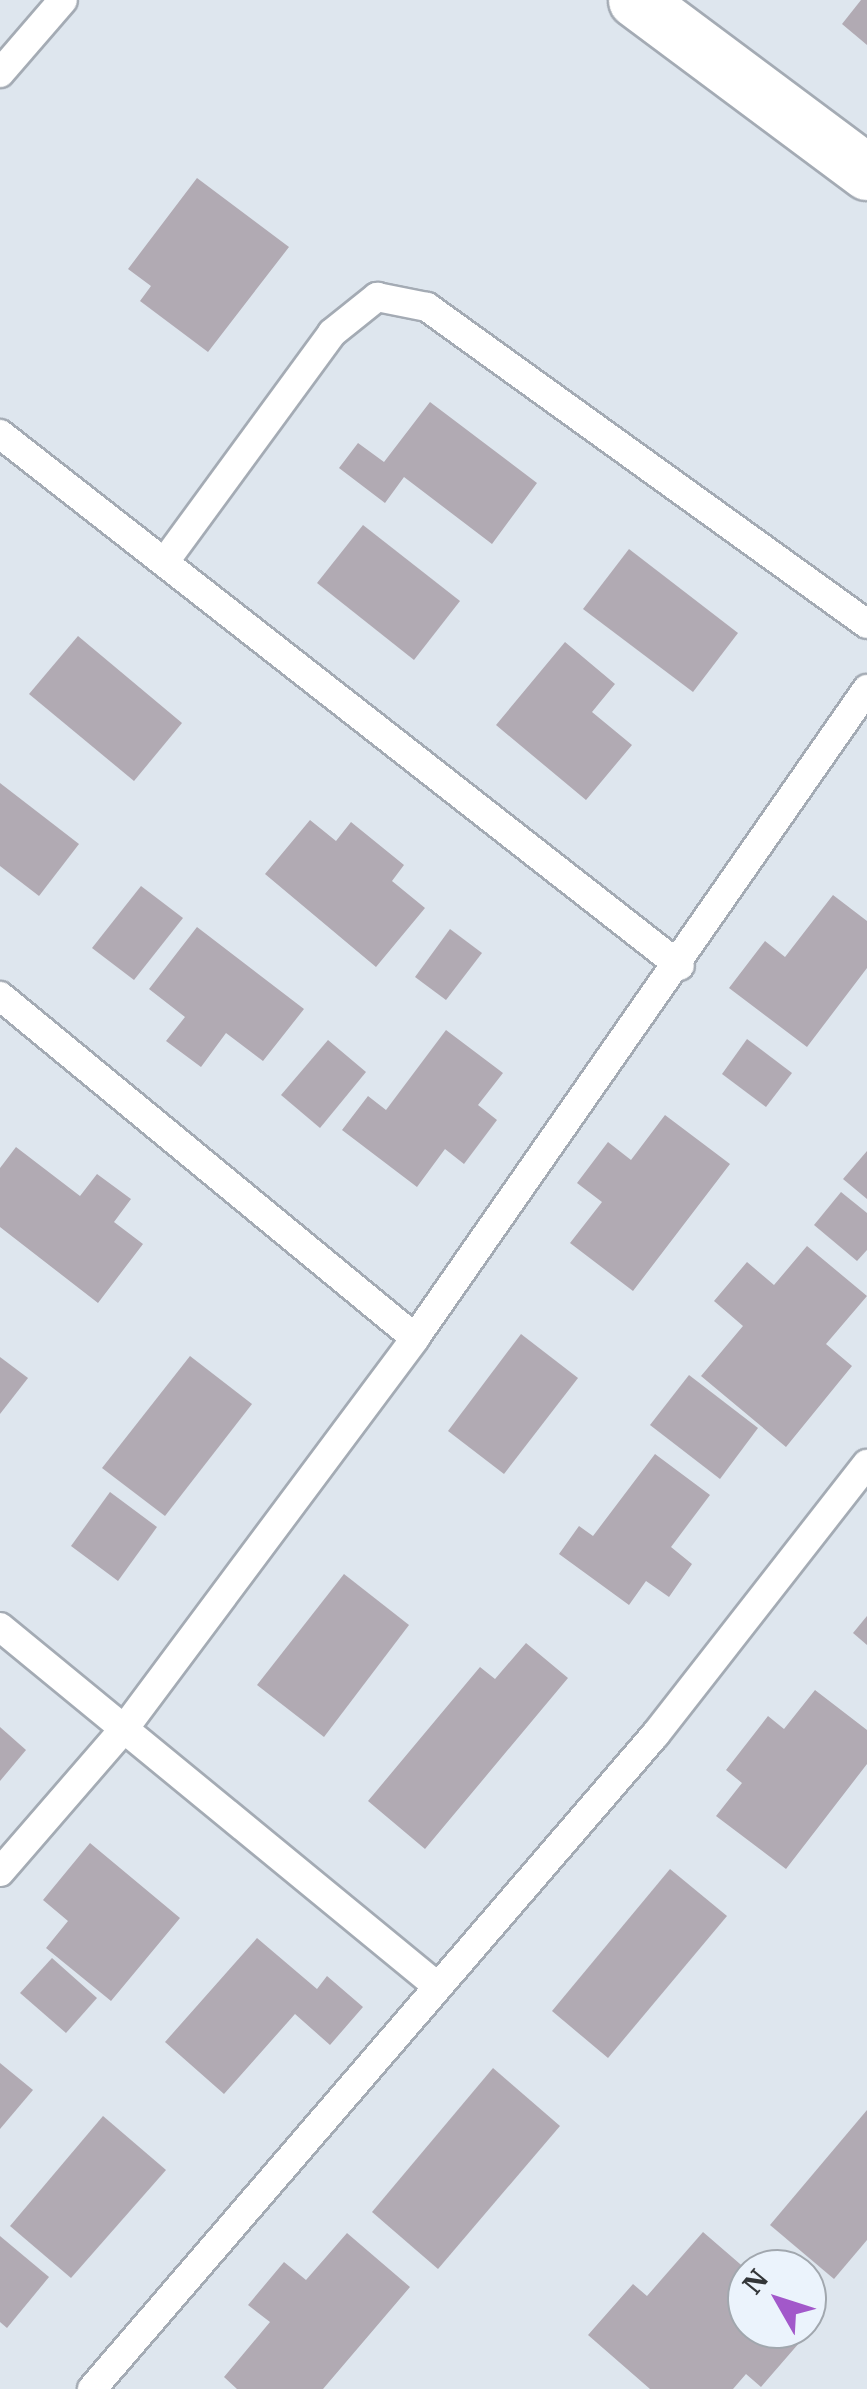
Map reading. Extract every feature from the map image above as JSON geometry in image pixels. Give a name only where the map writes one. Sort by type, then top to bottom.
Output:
[{"type":"street","points":[[636,0],[867,172]]},
{"type":"lane","points":[[0,73],[63,0]]},
{"type":"lane","points":[[166,560],[332,333],[376,296],[427,307],[867,624]]},
{"type":"lane","points":[[0,434],[166,560],[680,966]]},
{"type":"lane","points":[[0,1872],[124,1728],[415,1338],[680,966],[867,689]]},
{"type":"lane","points":[[0,996],[415,1338]]},
{"type":"lane","points":[[92,2389],[655,1734],[867,1464]]},
{"type":"lane","points":[[0,1628],[438,1986]]},
{"type":"building","points":[[861,0],[867,0],[867,45],[842,24]]},
{"type":"building","points":[[197,178],[289,247],[208,352],[140,301],[151,286],[128,269]]},
{"type":"building","points":[[430,402],[537,483],[492,544],[404,477],[385,503],[339,468],[358,443],[384,462]]},
{"type":"building","points":[[363,525],[460,601],[414,660],[317,583]]},
{"type":"building","points":[[629,549],[738,633],[693,692],[583,609]]},
{"type":"building","points":[[78,636],[182,723],[134,781],[29,694]]},
{"type":"building","points":[[565,642],[615,684],[592,712],[632,745],[586,800],[496,725]]},
{"type":"building","points":[[0,783],[79,844],[39,896],[0,866]]},
{"type":"building","points":[[310,820],[336,841],[351,822],[404,865],[392,881],[425,908],[376,967],[265,874]]},
{"type":"building","points":[[141,886],[183,918],[134,980],[92,948]]},
{"type":"building","points":[[833,895],[867,921],[867,968],[807,1047],[729,988],[765,941],[785,957]]},
{"type":"building","points":[[197,927],[304,1009],[263,1061],[226,1033],[201,1067],[166,1041],[185,1017],[149,989]]},
{"type":"building","points":[[450,929],[482,953],[446,1000],[415,977]]},
{"type":"building","points":[[446,1030],[503,1073],[478,1105],[497,1120],[464,1164],[445,1149],[417,1187],[342,1130],[368,1096],[386,1110]]},
{"type":"building","points":[[747,1039],[792,1073],[766,1107],[722,1074]]},
{"type":"building","points":[[328,1040],[366,1072],[320,1128],[281,1095]]},
{"type":"building","points":[[665,1115],[730,1164],[633,1291],[570,1243],[602,1202],[577,1183],[608,1142],[631,1160]]},
{"type":"building","points":[[16,1147],[80,1196],[97,1174],[131,1199],[114,1222],[143,1244],[98,1303],[0,1227],[0,1168]]},
{"type":"building","points":[[867,1151],[867,1199],[843,1179]]},
{"type":"building","points":[[841,1192],[867,1213],[867,1250],[857,1261],[814,1225]]},
{"type":"building","points":[[807,1246],[867,1296],[826,1344],[852,1366],[786,1447],[701,1376],[743,1326],[714,1301],[747,1262],[774,1285]]},
{"type":"building","points":[[521,1334],[578,1378],[504,1474],[448,1431]]},
{"type":"building","points":[[190,1356],[252,1404],[165,1516],[102,1468]]},
{"type":"building","points":[[0,1357],[28,1378],[0,1414]]},
{"type":"building","points":[[689,1375],[758,1428],[720,1479],[650,1425]]},
{"type":"building","points":[[655,1454],[710,1495],[671,1547],[692,1564],[669,1597],[646,1581],[629,1605],[559,1554],[579,1526],[593,1536]]},
{"type":"building","points":[[110,1492],[157,1527],[118,1581],[71,1546]]},
{"type":"building","points":[[344,1574],[409,1625],[324,1737],[257,1685]]},
{"type":"building","points":[[867,1616],[867,1645],[853,1633]]},
{"type":"building","points":[[526,1643],[568,1678],[425,1849],[368,1801],[480,1667],[495,1679]]},
{"type":"building","points":[[815,1690],[867,1730],[867,1764],[786,1869],[716,1816],[742,1783],[726,1770],[768,1716],[784,1729]]},
{"type":"building","points":[[0,1727],[26,1750],[0,1781]]},
{"type":"building","points":[[90,1843],[180,1918],[111,2001],[46,1948],[68,1921],[43,1900]]},
{"type":"building","points":[[670,1869],[727,1916],[608,2058],[552,2011]]},
{"type":"building","points":[[257,1938],[317,1989],[327,1976],[363,2007],[330,2045],[295,2014],[224,2094],[165,2042]]},
{"type":"building","points":[[52,1958],[97,1998],[66,2033],[20,1993]]},
{"type":"building","points":[[0,2063],[33,2090],[0,2129]]},
{"type":"building","points":[[493,2068],[560,2126],[438,2269],[372,2212]]},
{"type":"building","points":[[867,2110],[867,2240],[834,2279],[827,2273],[827,2249],[798,2249],[770,2225]]},
{"type":"building","points":[[103,2116],[166,2170],[71,2278],[10,2226]]},
{"type":"building","points":[[703,2232],[727,2253],[727,2349],[794,2349],[761,2387],[746,2374],[733,2389],[650,2389],[588,2335],[633,2284],[647,2296]]},
{"type":"building","points":[[347,2233],[410,2287],[323,2389],[237,2389],[224,2377],[270,2322],[248,2305],[284,2262],[306,2280]]},
{"type":"building","points":[[0,2236],[49,2277],[7,2328],[0,2322]]}]
